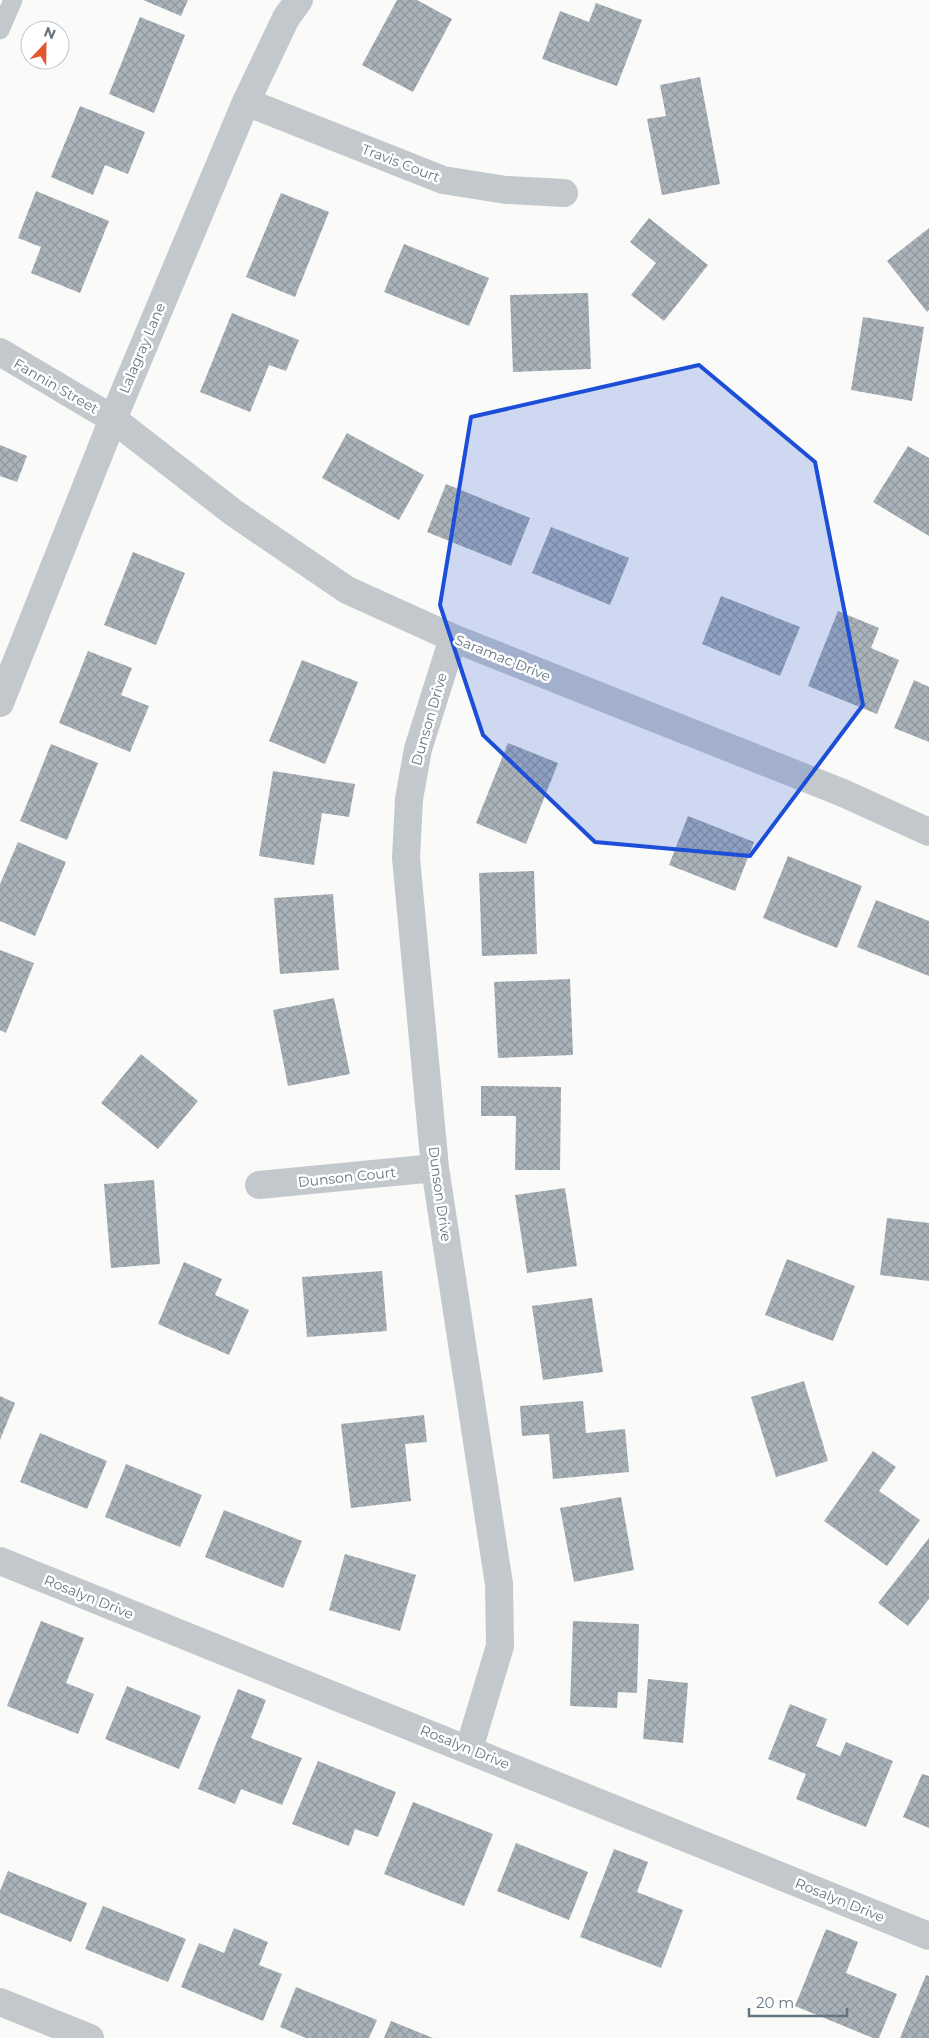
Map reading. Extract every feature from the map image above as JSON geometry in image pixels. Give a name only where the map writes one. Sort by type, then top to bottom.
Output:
[{"type":"street","name":"Lalagray Lane","points":[[0,703],[113,419],[246,102],[286,18],[299,0]]},
{"type":"street","name":"Travis Court","points":[[246,102],[443,180],[506,190],[564,193]]},
{"type":"street","name":"Fannin Street","points":[[0,352],[113,419]]},
{"type":"street","name":"Saramac Drive","points":[[113,419],[234,513],[347,590],[453,638],[843,793],[929,832]]},
{"type":"street","name":"Dunson Drive","points":[[453,638],[418,749],[410,799],[406,858],[435,1168],[499,1584],[500,1646],[469,1749]]},
{"type":"street","name":"Dunson Court","points":[[259,1185],[435,1168]]},
{"type":"street","name":"Rosalyn Drive","points":[[0,1561],[929,1936]]},
{"type":"street","points":[[0,2002],[90,2038]]},
{"type":"lane","points":[[0,30],[13,0]]},
{"type":"highlighted area","points":[[699,365],[815,462],[863,705],[750,856],[595,842],[483,735],[440,605],[471,417]]},
{"type":"building","points":[[143,0],[188,0],[181,16]]},
{"type":"building","points":[[397,0],[417,0],[452,19],[413,92],[362,65]]},
{"type":"building","points":[[596,3],[642,20],[617,86],[542,59],[560,11],[589,22]]},
{"type":"building","points":[[140,17],[185,35],[154,113],[109,94]]},
{"type":"building","points":[[700,77],[720,184],[662,195],[647,119],[666,116],[660,85]]},
{"type":"building","points":[[80,106],[145,132],[128,174],[105,165],[93,195],[51,177]]},
{"type":"building","points":[[36,191],[109,221],[80,293],[31,273],[41,247],[18,238]]},
{"type":"building","points":[[281,193],[329,212],[295,297],[246,277]]},
{"type":"building","points":[[649,218],[708,265],[664,321],[631,295],[656,263],[630,242]]},
{"type":"building","points":[[929,228],[929,310],[927,312],[887,261]]},
{"type":"building","points":[[404,244],[489,278],[469,326],[384,292]]},
{"type":"building","points":[[588,293],[591,369],[513,372],[510,295]]},
{"type":"building","points":[[232,313],[299,340],[286,371],[269,365],[250,412],[200,392]]},
{"type":"building","points":[[863,317],[924,327],[912,401],[851,390]]},
{"type":"building","points":[[347,433],[424,475],[399,520],[322,478]]},
{"type":"building","points":[[0,445],[27,456],[17,482],[0,476]]},
{"type":"building","points":[[908,446],[929,458],[929,536],[873,502]]},
{"type":"building","points":[[446,484],[530,518],[511,566],[427,532]]},
{"type":"building","points":[[551,527],[629,558],[610,605],[532,573]]},
{"type":"building","points":[[133,552],[185,573],[156,645],[104,625]]},
{"type":"building","points":[[721,596],[800,627],[780,676],[702,644]]},
{"type":"building","points":[[838,611],[879,628],[871,648],[899,660],[877,714],[808,686]]},
{"type":"building","points":[[88,651],[132,668],[121,695],[149,706],[130,752],[59,723]]},
{"type":"building","points":[[302,660],[358,682],[325,764],[269,741]]},
{"type":"building","points":[[914,680],[929,687],[929,742],[894,728]]},
{"type":"building","points":[[508,743],[558,763],[526,844],[476,823]]},
{"type":"building","points":[[51,744],[98,763],[67,840],[20,821]]},
{"type":"building","points":[[273,771],[355,784],[349,817],[322,813],[314,865],[259,856]]},
{"type":"building","points":[[688,816],[754,842],[735,891],[669,865]]},
{"type":"building","points":[[18,842],[66,862],[35,936],[0,921],[0,884]]},
{"type":"building","points":[[788,856],[862,886],[837,948],[763,918]]},
{"type":"building","points":[[534,871],[537,954],[482,956],[479,873]]},
{"type":"building","points":[[333,894],[339,970],[280,974],[274,898]]},
{"type":"building","points":[[876,900],[929,921],[929,976],[857,947]]},
{"type":"building","points":[[0,950],[34,963],[6,1033],[0,1030]]},
{"type":"building","points":[[570,979],[573,1055],[498,1058],[494,982]]},
{"type":"building","points":[[334,998],[350,1074],[288,1086],[273,1010]]},
{"type":"building","points":[[141,1054],[198,1101],[158,1149],[101,1103]]},
{"type":"building","points":[[481,1086],[561,1087],[560,1170],[515,1170],[516,1116],[481,1116]]},
{"type":"building","points":[[154,1180],[160,1264],[111,1268],[104,1184]]},
{"type":"building","points":[[565,1188],[577,1266],[527,1273],[515,1195]]},
{"type":"building","points":[[887,1218],[929,1223],[929,1281],[880,1275]]},
{"type":"building","points":[[787,1259],[855,1286],[833,1341],[765,1315]]},
{"type":"building","points":[[184,1262],[222,1279],[215,1295],[249,1310],[229,1355],[158,1324]]},
{"type":"building","points":[[382,1271],[387,1331],[307,1337],[302,1277]]},
{"type":"building","points":[[592,1298],[603,1372],[543,1380],[532,1306]]},
{"type":"building","points":[[804,1381],[828,1461],[776,1477],[751,1397]]},
{"type":"building","points":[[0,1396],[15,1403],[0,1440]]},
{"type":"building","points":[[583,1401],[586,1433],[625,1429],[629,1472],[553,1479],[549,1434],[522,1436],[520,1406]]},
{"type":"building","points":[[424,1415],[427,1442],[405,1444],[411,1501],[351,1508],[341,1424]]},
{"type":"building","points":[[40,1433],[107,1461],[87,1509],[20,1482]]},
{"type":"building","points":[[873,1451],[896,1467],[879,1491],[920,1520],[887,1566],[824,1521]]},
{"type":"building","points":[[126,1464],[202,1495],[180,1547],[105,1517]]},
{"type":"building","points":[[621,1497],[634,1570],[574,1582],[560,1508]]},
{"type":"building","points":[[224,1510],[302,1541],[283,1588],[205,1557]]},
{"type":"building","points":[[929,1538],[929,1599],[908,1626],[878,1603]]},
{"type":"building","points":[[345,1554],[416,1575],[400,1631],[329,1610]]},
{"type":"building","points":[[41,1621],[84,1638],[66,1683],[94,1694],[78,1734],[7,1706]]},
{"type":"building","points":[[573,1621],[639,1624],[637,1693],[618,1692],[617,1708],[570,1706]]},
{"type":"building","points":[[648,1679],[688,1683],[683,1743],[643,1739]]},
{"type":"building","points":[[127,1686],[201,1716],[179,1769],[105,1739]]},
{"type":"building","points":[[238,1689],[266,1700],[251,1738],[302,1758],[282,1805],[241,1789],[235,1804],[198,1789]]},
{"type":"building","points":[[790,1704],[827,1719],[816,1746],[840,1756],[846,1742],[893,1761],[866,1827],[796,1799],[806,1774],[768,1759]]},
{"type":"building","points":[[318,1761],[396,1792],[378,1837],[355,1829],[349,1846],[292,1824]]},
{"type":"building","points":[[922,1774],[929,1776],[929,1828],[903,1817]]},
{"type":"building","points":[[413,1802],[493,1834],[464,1906],[384,1874]]},
{"type":"building","points":[[516,1843],[588,1872],[569,1920],[497,1891]]},
{"type":"building","points":[[614,1849],[648,1862],[637,1892],[683,1910],[661,1968],[580,1937]]},
{"type":"building","points":[[8,1871],[87,1903],[71,1942],[0,1913],[0,1891]]},
{"type":"building","points":[[103,1906],[186,1939],[168,1982],[85,1949]]},
{"type":"building","points":[[234,1928],[268,1942],[259,1965],[282,1974],[263,2021],[181,1987],[199,1943],[224,1953]]},
{"type":"building","points":[[826,1929],[858,1942],[846,1973],[897,1994],[879,2038],[873,2038],[795,2006]]},
{"type":"building","points":[[926,1975],[929,1976],[929,2038],[900,2038]]},
{"type":"building","points":[[296,1987],[377,2020],[369,2038],[306,2038],[280,2027]]},
{"type":"building","points":[[391,2021],[433,2038],[384,2038]]}]
